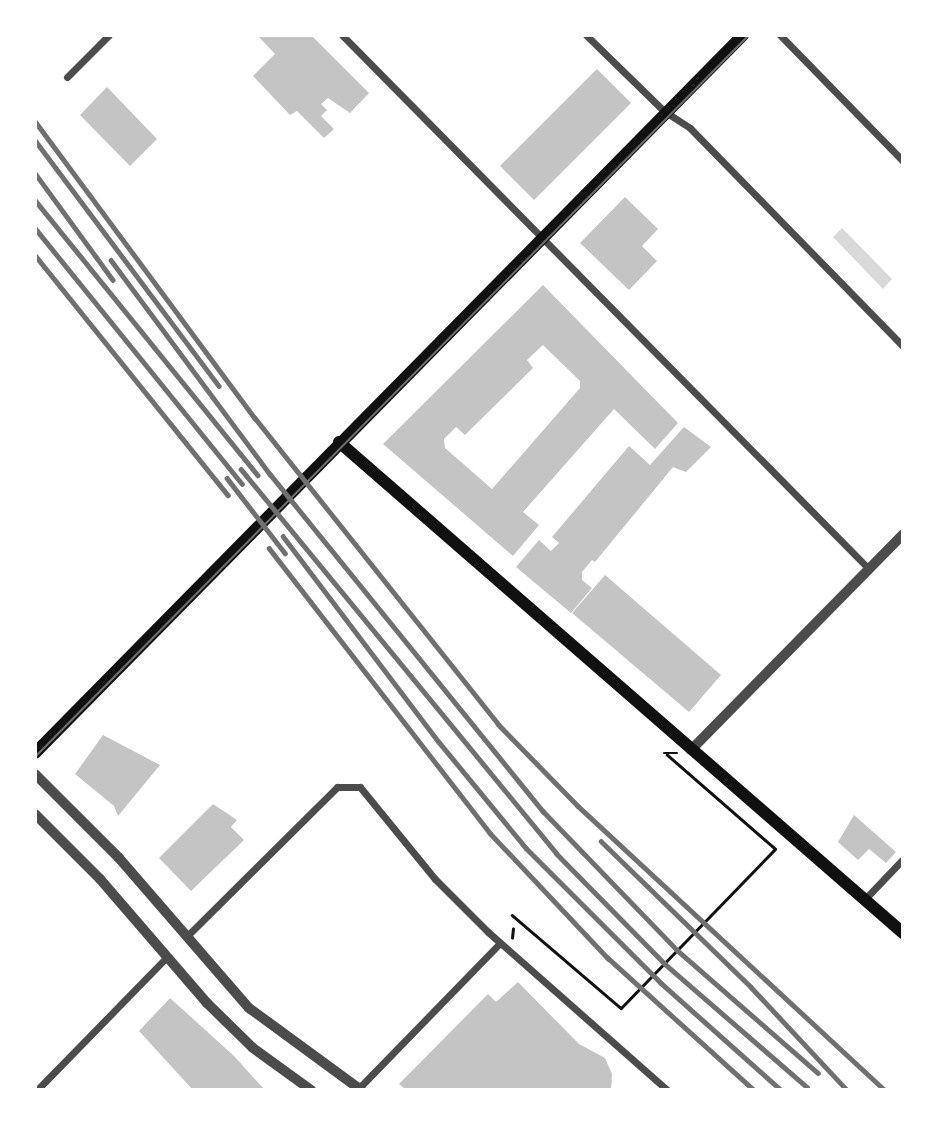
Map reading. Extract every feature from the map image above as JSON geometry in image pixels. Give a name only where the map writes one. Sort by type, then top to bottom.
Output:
[{"type":"main road","points":[[35,753],[743,35]]},
{"type":"main road","points":[[340,442],[691,751],[903,933]]},
{"type":"street","points":[[67,77],[109,35]]},
{"type":"street","points":[[342,35],[869,569]]},
{"type":"street","points":[[586,35],[667,113],[696,134],[903,346]]},
{"type":"street","points":[[780,35],[903,161]]},
{"type":"street","points":[[691,751],[903,534]]},
{"type":"street","points":[[35,774],[119,858],[248,1008],[359,1089],[499,944]]},
{"type":"street","points":[[186,937],[337,787],[347,784],[366,792],[435,879],[499,944],[667,1090]]},
{"type":"street","points":[[35,814],[100,880],[167,957],[253,1048],[311,1090]]},
{"type":"street","points":[[864,900],[903,859]]},
{"type":"street","points":[[37,1090],[167,957]]},
{"type":"path","points":[[512,915],[621,1008],[775,849],[667,755]]},
{"type":"shaded area","points":[[842,228],[892,279],[883,289],[833,237]]},
{"type":"building","points":[[257,35],[311,35],[369,93],[350,113],[328,98],[321,104],[327,110],[321,116],[334,129],[324,138],[297,111],[290,115],[253,76],[275,54]]},
{"type":"building","points":[[597,69],[631,103],[534,200],[500,166]]},
{"type":"building","points":[[107,87],[157,139],[130,166],[80,115]]},
{"type":"building","points":[[625,197],[658,229],[642,246],[657,261],[629,290],[580,243]]},
{"type":"building","points":[[543,285],[678,423],[655,449],[614,409],[523,512],[539,525],[513,556],[383,444]],"holes":[[[543,345],[580,381],[580,388],[492,489],[445,448],[444,439],[456,427],[465,435],[533,368],[527,360]]]},
{"type":"building","points":[[684,427],[711,447],[686,472],[673,467],[595,562],[592,560],[582,572],[582,580],[592,588],[571,613],[516,567],[539,540],[551,551],[559,543],[552,537],[629,446],[650,465]]},
{"type":"building","points":[[605,575],[721,675],[689,712],[572,613]]},
{"type":"building","points":[[103,735],[160,765],[118,816],[114,806],[75,774]]},
{"type":"building","points":[[213,804],[237,820],[231,827],[244,840],[191,891],[159,858]]},
{"type":"building","points":[[854,815],[896,852],[886,863],[869,849],[858,860],[838,842]]},
{"type":"building","points":[[518,982],[579,1044],[605,1058],[612,1074],[611,1090],[406,1090],[399,1084],[488,994],[496,1002]]},
{"type":"building","points":[[170,998],[234,1056],[265,1090],[193,1090],[139,1031]]},
{"type":"tram line","points":[[35,757],[749,35]]},
{"type":"railway","points":[[35,121],[255,418],[498,724],[578,806],[885,1090]]},
{"type":"railway","points":[[35,140],[219,386]]},
{"type":"railway","points":[[35,173],[113,280]]},
{"type":"railway","points":[[35,200],[258,475]]},
{"type":"railway","points":[[35,228],[242,484]]},
{"type":"railway","points":[[35,255],[228,495]]},
{"type":"railway","points":[[111,260],[270,474],[543,811],[677,950],[818,1073]]},
{"type":"railway","points":[[241,469],[556,853],[665,964],[807,1087]]},
{"type":"railway","points":[[227,478],[285,553]]},
{"type":"railway","points":[[283,536],[439,742],[526,848],[661,983],[781,1090]]},
{"type":"railway","points":[[269,548],[490,833],[608,958],[754,1090]]},
{"type":"railway","points":[[601,841],[751,987],[847,1090]]}]
